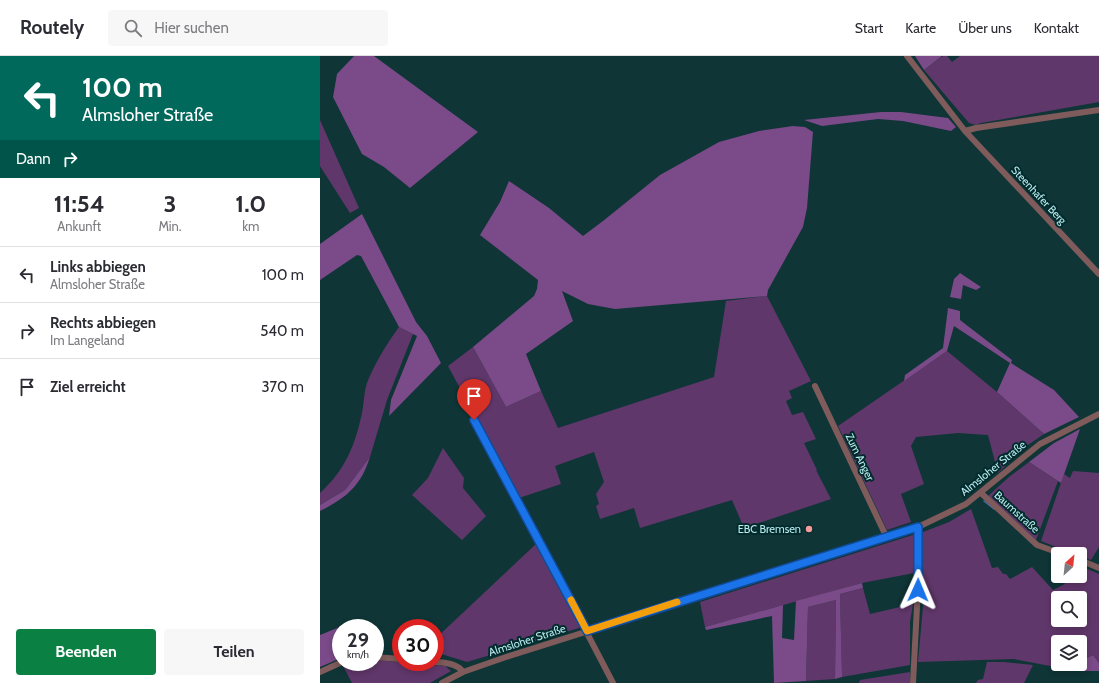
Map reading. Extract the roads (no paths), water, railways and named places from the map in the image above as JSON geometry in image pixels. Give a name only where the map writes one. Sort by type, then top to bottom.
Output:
[{"type":"street","name":"Steenhafer Berg","points":[[907,56],[965,131],[1099,274]]},
{"type":"street","points":[[965,131],[976,128],[1099,110]]},
{"type":"street","name":"Zum Anger","points":[[815,386],[886,536]]},
{"type":"street","name":"Almsloher Straße","points":[[442,683],[463,672],[587,631],[918,527],[966,504],[1040,444],[1099,414]]},
{"type":"street","points":[[474,420],[587,631],[613,683]]},
{"type":"street","name":"Baumstraße","points":[[981,493],[1037,545],[1051,550]]},
{"type":"street","points":[[913,683],[918,587],[918,527]]},
{"type":"street","points":[[1087,563],[1099,568]]},
{"type":"street","points":[[444,664],[462,669],[463,672]]},
{"type":"street","points":[[320,672],[332,667]]},
{"type":"waterway","points":[[984,501],[994,509]]},
{"type":"place","name":"EBC Bremsen","points":[[809,529]]}]
